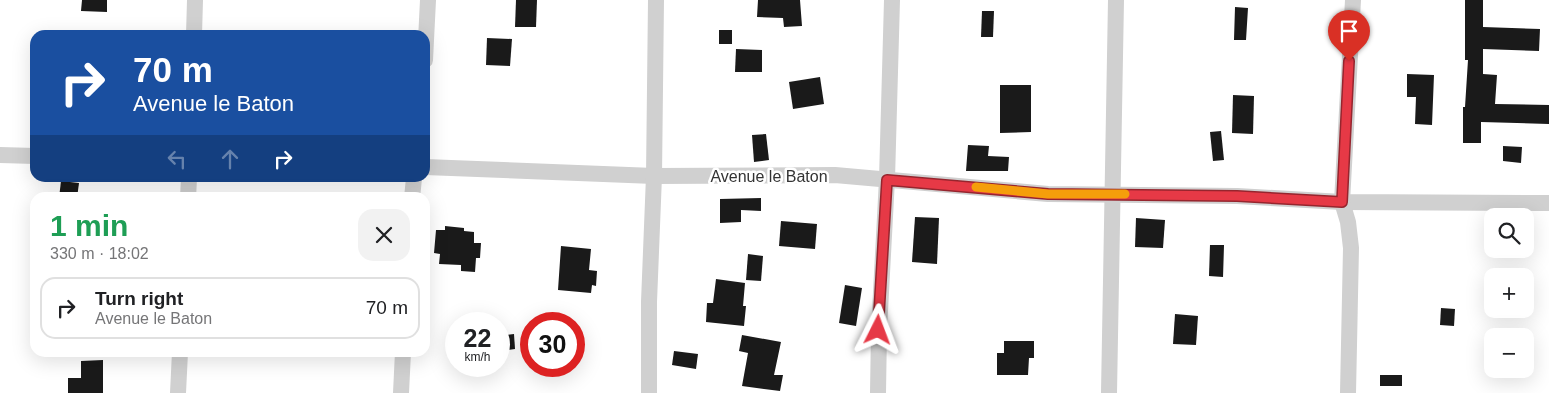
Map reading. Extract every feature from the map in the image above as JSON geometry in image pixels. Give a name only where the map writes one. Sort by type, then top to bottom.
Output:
[{"type":"street","points":[[194,30],[195,0]]},
{"type":"street","points":[[426,30],[428,0]]},
{"type":"street","points":[[649,393],[649,302],[654,176],[656,0]]},
{"type":"street","points":[[878,393],[878,330],[887,180],[892,0]]},
{"type":"street","points":[[1109,393],[1116,0]]},
{"type":"street","points":[[1348,393],[1350,248],[1348,222],[1342,202],[1353,0]]},
{"type":"street","points":[[0,155],[30,156]]},
{"type":"street","name":"Avenue le Baton","points":[[430,167],[654,176],[835,176],[1048,194],[1113,193],[1187,197],[1237,196],[1342,202],[1549,203]]},
{"type":"street","points":[[178,393],[180,357]]},
{"type":"street","points":[[401,393],[403,357]]},
{"type":"building","points":[[82,0],[107,0],[107,12],[81,11]]},
{"type":"building","points":[[516,0],[537,0],[536,27],[515,27]]},
{"type":"building","points":[[758,0],[800,0],[802,26],[784,27],[783,18],[757,17]]},
{"type":"building","points":[[1465,0],[1483,0],[1483,27],[1540,29],[1539,51],[1483,49],[1483,74],[1497,75],[1495,104],[1549,105],[1549,124],[1481,122],[1481,143],[1463,143],[1463,107],[1465,107],[1468,60],[1465,60]]},
{"type":"building","points":[[1235,7],[1248,8],[1246,40],[1234,40]]},
{"type":"building","points":[[982,11],[994,11],[993,37],[981,37]]},
{"type":"building","points":[[719,30],[732,30],[732,44],[719,44]]},
{"type":"building","points":[[487,38],[512,39],[510,66],[486,65]]},
{"type":"building","points":[[736,49],[762,50],[762,72],[735,72]]},
{"type":"building","points":[[1407,74],[1434,75],[1432,125],[1415,124],[1416,97],[1407,97]]},
{"type":"building","points":[[820,77],[824,104],[793,109],[789,82]]},
{"type":"building","points":[[1000,85],[1031,85],[1031,132],[1000,133]]},
{"type":"building","points":[[1233,95],[1254,96],[1253,134],[1232,133]]},
{"type":"building","points":[[1221,131],[1224,160],[1213,161],[1210,132]]},
{"type":"building","points":[[766,134],[769,160],[754,162],[752,135]]},
{"type":"building","points":[[968,145],[989,146],[988,156],[1009,157],[1008,171],[966,171]]},
{"type":"building","points":[[1503,146],[1522,147],[1521,163],[1503,161]]},
{"type":"building","points":[[61,182],[79,183],[78,192],[60,192]]},
{"type":"building","points":[[761,198],[761,211],[741,210],[741,222],[720,223],[720,199]]},
{"type":"building","points":[[915,217],[939,218],[937,264],[912,262]]},
{"type":"building","points":[[1136,218],[1165,220],[1163,248],[1135,247]]},
{"type":"building","points":[[781,221],[817,224],[815,249],[779,246]]},
{"type":"building","points":[[445,226],[464,228],[464,231],[474,232],[474,243],[481,243],[480,258],[476,258],[475,272],[461,271],[461,265],[439,264],[440,254],[434,253],[436,230],[445,230]]},
{"type":"building","points":[[1210,245],[1224,245],[1223,277],[1209,276]]},
{"type":"building","points":[[561,246],[591,249],[589,270],[597,271],[596,286],[592,285],[591,293],[558,290]]},
{"type":"building","points":[[748,254],[763,256],[761,281],[746,280]]},
{"type":"building","points":[[716,279],[745,283],[743,306],[746,306],[744,326],[706,322],[707,303],[713,303]]},
{"type":"building","points":[[845,285],[862,288],[856,326],[839,323]]},
{"type":"building","points":[[1441,308],[1455,309],[1454,326],[1440,325]]},
{"type":"building","points":[[1175,314],[1198,316],[1196,345],[1173,344]]},
{"type":"building","points":[[514,334],[515,349],[510,350],[510,335]]},
{"type":"building","points":[[742,335],[781,342],[774,375],[783,375],[780,391],[742,386],[748,353],[739,351]]},
{"type":"building","points":[[1004,341],[1034,341],[1034,358],[1029,358],[1028,375],[997,375],[997,353],[1004,353]]},
{"type":"building","points":[[674,351],[698,354],[696,369],[672,365]]},
{"type":"building","points":[[103,360],[103,393],[68,393],[68,378],[81,378],[81,361]]},
{"type":"building","points":[[1380,375],[1402,375],[1402,386],[1380,386]]},
{"type":"slow traffic","points":[[976,187],[1048,194],[1125,194]]},
{"type":"route","points":[[878,330],[887,180],[1048,194],[1113,193],[1187,197],[1237,196],[1342,202],[1349,61]]}]
